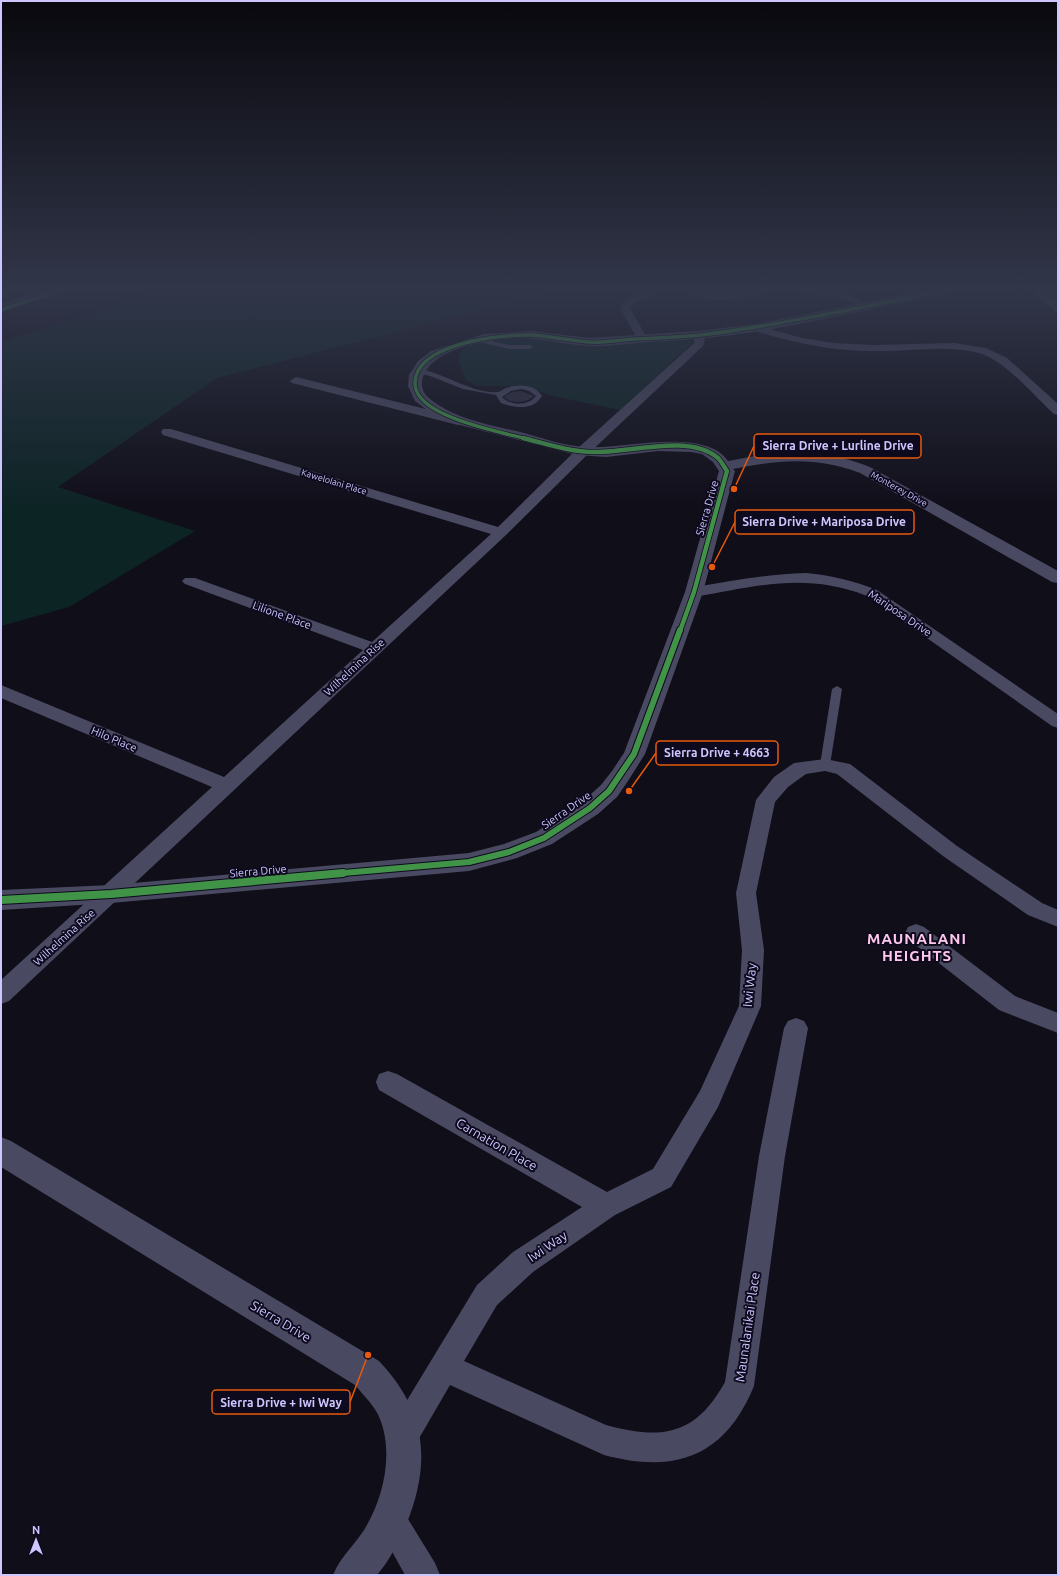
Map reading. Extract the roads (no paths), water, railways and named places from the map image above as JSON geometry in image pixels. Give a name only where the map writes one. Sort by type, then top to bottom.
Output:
[{"type":"street","points":[[427,361],[418,371],[415,386],[420,398],[440,413],[472,424]]},
{"type":"street","name":"Wilhelmina Rise","points":[[1,994],[111,894],[374,648],[501,532],[582,452],[681,361]]},
{"type":"street","points":[[1004,361],[1058,411]]},
{"type":"street","points":[[296,381],[582,452],[614,452],[663,446],[680,446],[711,454],[725,466]]},
{"type":"street","name":"Kawelolani Place","points":[[168,432],[501,532]]},
{"type":"street","name":"Monterey Drive","points":[[725,466],[768,457],[791,455],[815,456],[847,463],[865,470],[1058,578]]},
{"type":"street","name":"Sierra Drive","points":[[1,900],[111,894],[469,862],[509,852],[544,838],[577,818],[609,791],[634,754],[694,592],[727,475],[725,466]]},
{"type":"street","name":"Mariposa Drive","points":[[694,592],[798,576],[824,578],[855,585],[872,593],[1058,722]]},
{"type":"street","name":"Lilione Place","points":[[190,581],[374,648]]},
{"type":"street","name":"Hilo Place","points":[[1,691],[227,786]]},
{"type":"street","name":"Iwi Way","points":[[403,1436],[487,1295],[523,1262],[606,1206],[662,1178],[709,1099],[750,1006],[752,950],[746,893],[766,800],[781,782],[801,768],[825,765],[843,769],[950,851],[1035,909],[1058,919]]},
{"type":"street","points":[[916,933],[1007,1003],[1058,1023]]},
{"type":"street","name":"Maunalanikai Place","points":[[444,1367],[620,1446],[653,1450],[669,1447],[685,1442],[699,1435],[712,1425],[723,1414],[739,1386],[772,1156],[796,1028]]},
{"type":"street","name":"Carnation Place","points":[[388,1082],[606,1206]]},
{"type":"street","name":"Sierra Drive","points":[[1,1151],[367,1373],[386,1393],[394,1406],[403,1436],[404,1452],[400,1487],[380,1539],[352,1575]]},
{"type":"street","points":[[389,1517],[424,1575]]},
{"type":"lane","points":[[418,371],[432,373],[468,388],[500,394],[507,390],[519,388],[530,389],[539,396],[536,402],[520,405],[503,402],[499,397],[500,394]]},
{"type":"lane","points":[[825,765],[837,688]]},
{"type":"place","name":"Sierra Drive + Lurline Drive","points":[[734,489]]},
{"type":"place","name":"Sierra Drive + Mariposa Drive","points":[[712,567]]},
{"type":"place","name":"Sierra Drive + 4663","points":[[629,791]]},
{"type":"place","name":"Sierra Drive + Iwi Way","points":[[368,1355]]},
{"type":"district","name":"MAUNALANI HEIGHTS","points":[[917,946]]}]
